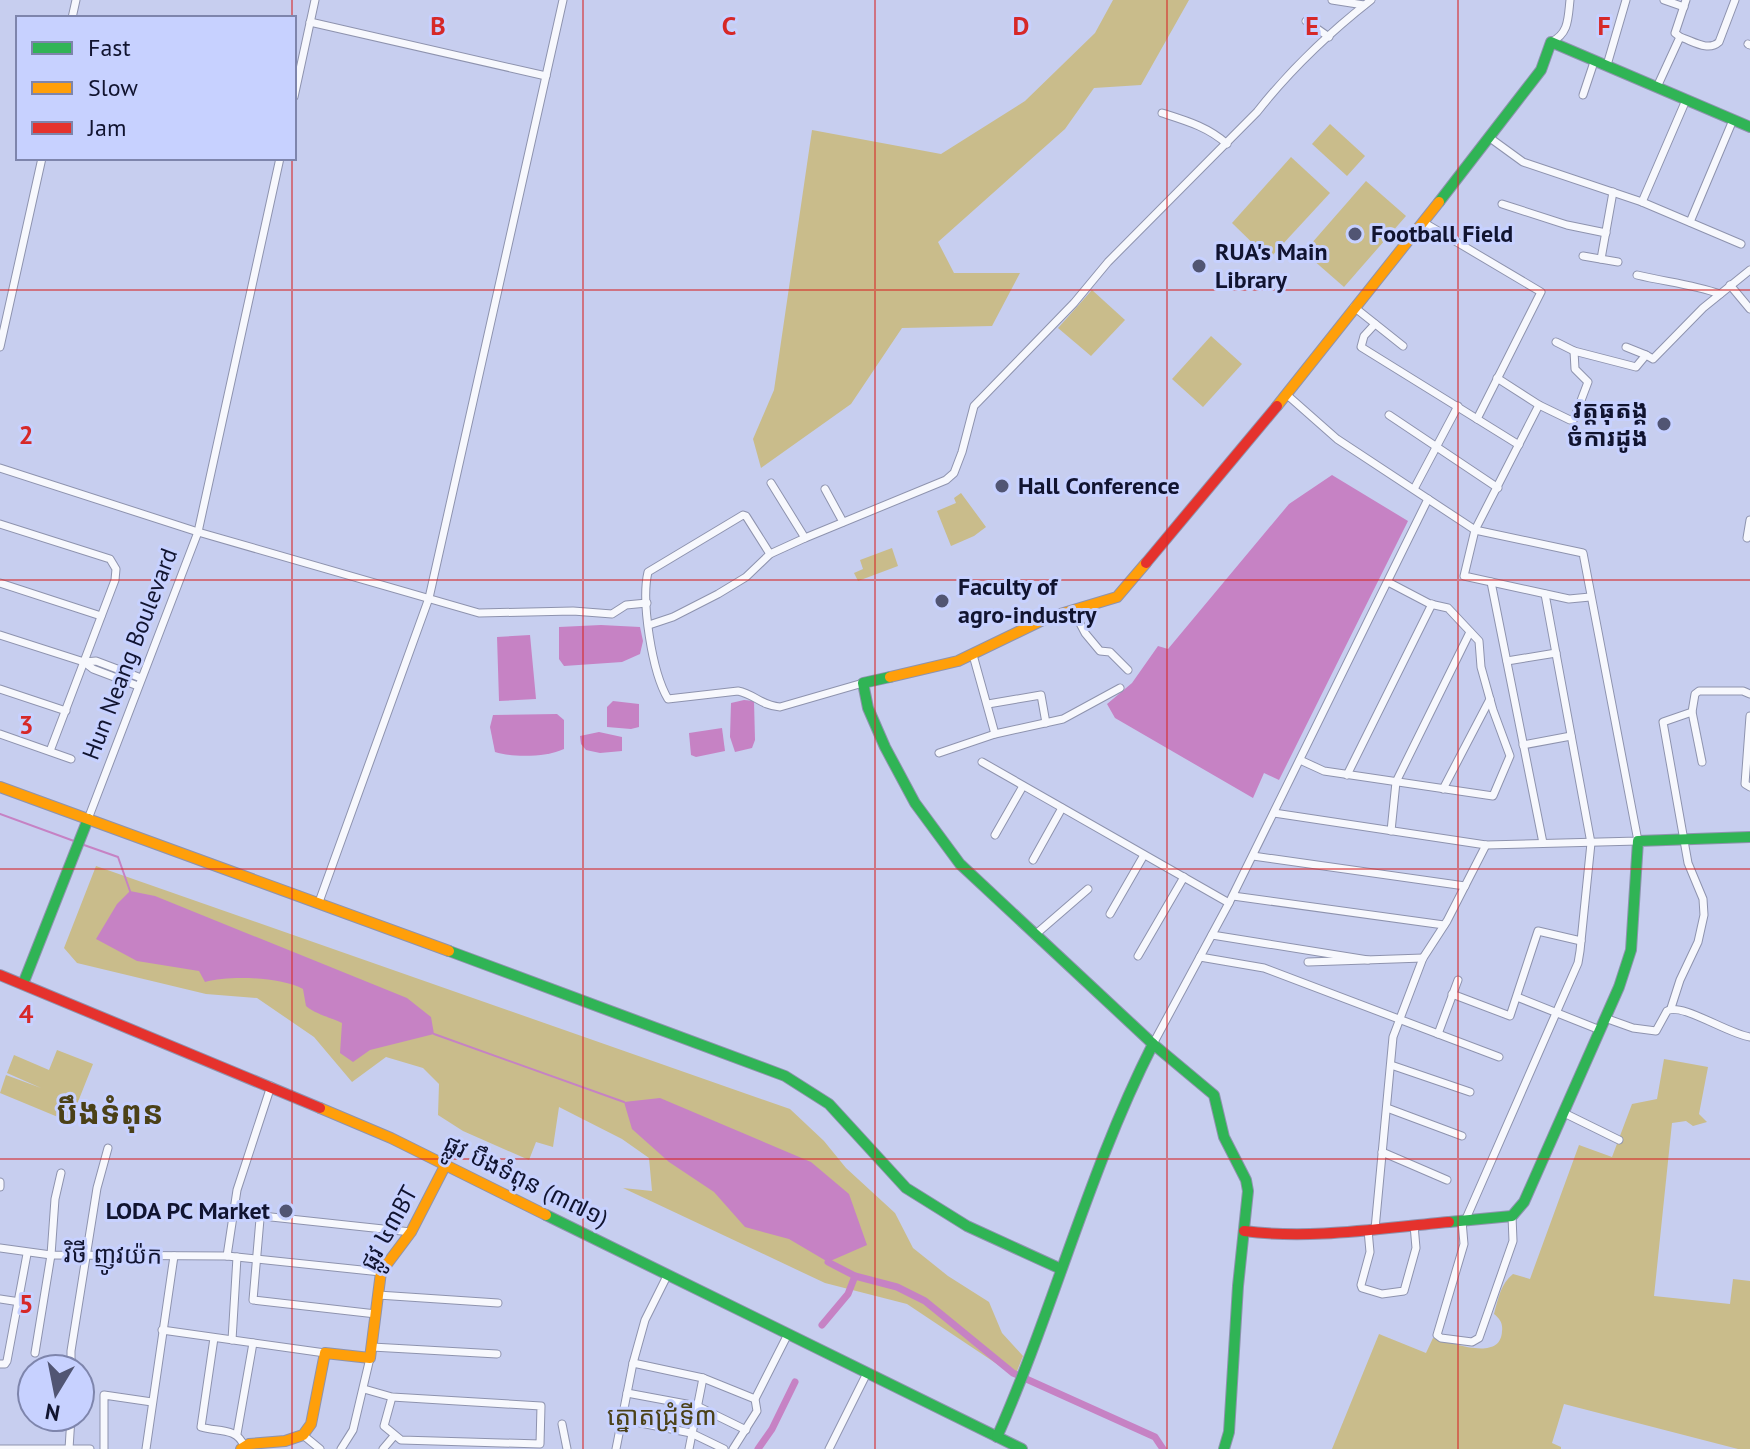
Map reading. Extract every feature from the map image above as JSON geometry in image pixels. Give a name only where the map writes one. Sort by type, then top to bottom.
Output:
[{"type":"street","points":[[296,80],[315,0]]},
{"type":"street","points":[[319,902],[429,598],[563,0]]},
{"type":"street","points":[[1332,0],[1367,3]]},
{"type":"street","points":[[770,554],[743,515],[650,570],[647,575],[647,603],[651,650],[660,685],[668,699],[738,691],[745,692],[766,706],[780,707],[887,676],[927,672],[1097,600],[1117,597],[1286,394],[1490,138],[1541,70],[1551,42],[1561,38],[1570,0]]},
{"type":"street","points":[[1607,65],[1626,0]]},
{"type":"street","points":[[1664,0],[1685,4],[1675,33],[1709,47],[1719,42],[1735,0]]},
{"type":"street","points":[[649,625],[673,617],[718,594],[746,577],[770,554],[946,480],[954,473],[974,406],[1074,303],[1108,262],[1227,144],[1283,81],[1367,3]]},
{"type":"street","points":[[1306,21],[1329,37]]},
{"type":"street","points":[[310,22],[546,76]]},
{"type":"street","points":[[1657,87],[1680,37]]},
{"type":"street","points":[[1551,42],[1750,127]]},
{"type":"street","points":[[1583,95],[1594,62]]},
{"type":"street","points":[[1642,202],[1686,100]]},
{"type":"street","points":[[1162,113],[1201,126],[1227,144]]},
{"type":"street","points":[[1690,222],[1733,120]]},
{"type":"street","points":[[1490,138],[1523,162],[1642,202],[1741,244]]},
{"type":"street","points":[[0,347],[42,160]]},
{"type":"street","points":[[280,160],[198,532],[479,613],[573,611],[612,614],[626,605],[647,603]]},
{"type":"street","points":[[1601,259],[1613,192]]},
{"type":"street","points":[[1502,204],[1567,225],[1606,233]]},
{"type":"street","points":[[1423,222],[1541,292],[1477,419]]},
{"type":"street","points":[[1583,256],[1618,262]]},
{"type":"street","points":[[1626,347],[1653,359],[1720,294],[1750,270]]},
{"type":"street","points":[[1637,275],[1679,286],[1690,283],[1720,294]]},
{"type":"street","points":[[1730,285],[1750,309]]},
{"type":"street","points":[[1354,307],[1403,346]]},
{"type":"street","points":[[1375,324],[1364,336],[1361,347],[1519,445]]},
{"type":"street","points":[[1556,342],[1574,351],[1636,367],[1646,355]]},
{"type":"street","points":[[1497,378],[1539,405],[1570,420],[1577,416],[1588,382],[1577,372],[1573,361],[1574,351]]},
{"type":"street","points":[[1286,394],[1337,439],[1475,530],[1583,553],[1638,841],[1631,950],[1619,987],[1564,1113],[1524,1202],[1512,1216],[1513,1241],[1479,1338],[1472,1342],[1437,1335],[1464,1244],[1464,1221],[1578,963],[1591,843],[1545,594]]},
{"type":"street","points":[[1539,405],[1475,530],[1464,576],[1569,599],[1590,597]]},
{"type":"street","points":[[1414,489],[1458,406]]},
{"type":"street","points":[[1389,415],[1498,488]]},
{"type":"street","name":"Hun Neang Boulevard","points":[[0,468],[198,532],[23,984]]},
{"type":"street","points":[[771,483],[805,538]]},
{"type":"street","points":[[825,489],[843,522]]},
{"type":"street","points":[[997,1437],[1027,1372],[1112,1126],[1231,900],[1428,499]]},
{"type":"street","points":[[1747,538],[1750,520]]},
{"type":"street","points":[[0,524],[110,559],[116,569],[115,580],[50,751]]},
{"type":"street","points":[[1300,760],[1324,771],[1493,796],[1510,756],[1481,667],[1479,641],[1448,608],[1432,604],[1388,582]]},
{"type":"street","points":[[1491,582],[1543,843]]},
{"type":"street","points":[[0,583],[101,616]]},
{"type":"street","points":[[1347,775],[1432,604]]},
{"type":"street","points":[[1073,610],[1085,633],[1100,651],[1110,652],[1128,670]]},
{"type":"street","points":[[1391,831],[1396,782],[1470,632]]},
{"type":"street","points":[[0,635],[84,662],[93,669],[140,682]]},
{"type":"street","points":[[1507,661],[1556,653]]},
{"type":"street","points":[[973,655],[995,734]]},
{"type":"street","points":[[863,683],[868,708],[915,803],[960,864],[1153,1044],[1214,1095],[1224,1137],[1248,1185],[1229,1432],[1224,1449]]},
{"type":"street","points":[[939,753],[995,734],[1046,723],[1082,711],[1120,688]]},
{"type":"street","points":[[0,689],[66,711]]},
{"type":"street","points":[[1702,762],[1692,712],[1695,694],[1699,691],[1743,691],[1750,694]]},
{"type":"street","points":[[988,704],[1041,695],[1046,723]]},
{"type":"street","points":[[1443,789],[1490,699]]},
{"type":"street","points":[[1605,1018],[1633,1028],[1656,1031],[1671,1008],[1698,942],[1704,915],[1703,899],[1688,863],[1663,722],[1692,712]]},
{"type":"street","points":[[1750,716],[1745,784],[1750,787]]},
{"type":"street","points":[[0,734],[71,759]]},
{"type":"street","points":[[1523,745],[1571,736]]},
{"type":"street","points":[[982,762],[1144,855],[1231,900],[1444,925]]},
{"type":"street","points":[[995,835],[1023,786]]},
{"type":"street","points":[[0,787],[785,1076],[829,1104],[906,1188],[967,1226],[1061,1269]]},
{"type":"street","points":[[1033,860],[1062,808]]},
{"type":"street","points":[[1274,813],[1486,845],[1750,837]]},
{"type":"street","points":[[1414,1225],[1416,1248],[1404,1291],[1382,1294],[1362,1288],[1370,1252],[1393,1037],[1423,958],[1486,845]]},
{"type":"street","points":[[1110,914],[1144,855]]},
{"type":"street","points":[[1253,856],[1465,886]]},
{"type":"street","points":[[1138,956],[1184,877]]},
{"type":"street","points":[[1036,934],[1088,889]]},
{"type":"street","points":[[1452,994],[1510,1016],[1538,931],[1581,941]]},
{"type":"street","points":[[1212,935],[1368,960]]},
{"type":"street","points":[[1200,957],[1264,968],[1499,1057]]},
{"type":"street","points":[[1308,962],[1423,958]]},
{"type":"street","name":"ផ្លូវ បឹងទំពុន (៣៧១)","points":[[0,975],[271,1086],[446,1164],[1022,1449]]},
{"type":"street","points":[[1438,1034],[1458,980]]},
{"type":"street","points":[[1517,997],[1600,1030]]},
{"type":"street","points":[[1671,1008],[1691,1013],[1728,1032],[1750,1037]]},
{"type":"street","points":[[1391,1065],[1470,1092]]},
{"type":"street","points":[[227,1256],[237,1190],[271,1086]]},
{"type":"street","points":[[1387,1108],[1462,1136]]},
{"type":"street","points":[[1564,1113],[1619,1140]]},
{"type":"street","points":[[71,1353],[89,1255],[97,1188],[108,1148]]},
{"type":"street","points":[[1382,1152],[1447,1180]]},
{"type":"street","name":"ផ្លូវ ៤៣BT","points":[[371,1352],[381,1272],[411,1232],[446,1164]]},
{"type":"street","points":[[35,1353],[61,1173]]},
{"type":"street","points":[[376,1314],[253,1300],[260,1219],[262,1216],[411,1232]]},
{"type":"street","points":[[1244,1231],[1275,1235],[1512,1216]]},
{"type":"street","name":"វិថី ញូវយ៉ក","points":[[0,1248],[51,1255],[227,1256],[381,1272]]},
{"type":"street","points":[[0,1364],[7,1361],[11,1345],[27,1254]]},
{"type":"street","points":[[146,1449],[174,1256]]},
{"type":"street","points":[[232,1340],[237,1257]]},
{"type":"street","points":[[625,1449],[616,1448],[633,1363],[645,1320],[668,1274]]},
{"type":"street","points":[[378,1295],[498,1303]]},
{"type":"street","points":[[0,1299],[20,1302]]},
{"type":"street","points":[[162,1330],[325,1353],[497,1354]]},
{"type":"street","points":[[733,1449],[757,1411],[755,1399],[788,1334]]},
{"type":"street","points":[[214,1338],[201,1427],[237,1434]]},
{"type":"street","points":[[0,1343],[11,1345]]},
{"type":"street","points":[[253,1343],[237,1434],[243,1447],[305,1436]]},
{"type":"street","points":[[341,1449],[353,1430],[371,1352]]},
{"type":"street","points":[[304,1449],[325,1353]]},
{"type":"street","points":[[633,1363],[703,1378],[755,1399]]},
{"type":"street","points":[[829,1449],[867,1373]]},
{"type":"street","points":[[689,1449],[703,1378]]},
{"type":"street","points":[[364,1389],[392,1397],[542,1408],[540,1446],[404,1441],[394,1436],[384,1424],[392,1397]]},
{"type":"street","points":[[627,1393],[697,1406],[746,1430]]},
{"type":"street","points":[[104,1449],[104,1395],[152,1402]]},
{"type":"street","points":[[621,1419],[691,1433],[724,1449]]},
{"type":"street","points":[[562,1424],[567,1449]]},
{"type":"street","points":[[305,1436],[320,1449]]},
{"type":"street","points":[[383,1449],[394,1436]]},
{"type":"street","points":[[0,1449],[90,1449]]},
{"type":"shaded area","points":[[1113,0],[1189,0],[1141,85],[1094,88],[1065,129],[938,242],[954,273],[1020,273],[992,326],[902,328],[851,404],[761,468],[753,439],[774,390],[812,130],[941,154],[1025,101],[1095,33]]},
{"type":"shaded area","points":[[1330,124],[1365,156],[1347,176],[1312,144]]},
{"type":"shaded area","points":[[1291,157],[1330,193],[1269,259],[1232,223]]},
{"type":"shaded area","name":"Football Field","points":[[1366,181],[1406,216],[1344,287],[1304,252]]},
{"type":"shaded area","points":[[1092,290],[1125,320],[1091,356],[1058,328]]},
{"type":"shaded area","points":[[1211,336],[1242,364],[1203,407],[1172,379]]},
{"type":"shaded area","points":[[1332,475],[1408,521],[1279,780],[1264,773],[1253,798],[1115,718],[1107,704],[1132,683],[1158,646],[1168,649],[1289,504]]},
{"type":"shaded area","points":[[961,493],[986,527],[951,546],[937,511],[956,503],[954,498]]},
{"type":"shaded area","points":[[892,548],[898,566],[858,581],[854,573],[863,569],[860,560]]},
{"type":"shaded area","points":[[559,627],[640,627],[643,641],[640,654],[622,662],[564,666],[559,659]]},
{"type":"shaded area","points":[[530,635],[536,699],[499,701],[497,637]]},
{"type":"shaded area","points":[[613,701],[639,704],[639,727],[607,727],[607,707]]},
{"type":"shaded area","points":[[754,701],[755,740],[752,748],[735,752],[730,737],[731,703]]},
{"type":"shaded area","points":[[557,714],[564,720],[564,749],[530,756],[495,752],[490,727],[493,715]]},
{"type":"shaded area","points":[[722,728],[725,751],[696,757],[691,755],[689,733]]},
{"type":"shaded area","points":[[599,732],[622,737],[622,751],[600,753],[586,750],[580,736]]},
{"type":"shaded area","points":[[96,866],[790,1109],[824,1141],[846,1168],[895,1213],[913,1248],[948,1276],[989,1302],[1002,1333],[1023,1356],[1015,1376],[907,1304],[825,1283],[623,1188],[652,1191],[649,1158],[622,1139],[559,1107],[553,1147],[536,1142],[529,1160],[463,1131],[438,1115],[439,1084],[423,1068],[386,1057],[352,1082],[314,1037],[257,998],[206,994],[77,963],[64,948]]},
{"type":"shaded area","points":[[130,891],[155,896],[407,998],[431,1017],[434,1034],[370,1050],[353,1062],[340,1053],[342,1023],[306,1006],[303,989],[255,978],[205,982],[199,971],[137,961],[96,939],[117,904]]},
{"type":"shaded area","points":[[57,1050],[93,1064],[70,1122],[0,1093],[6,1075],[41,1088],[7,1073],[14,1055],[49,1070]]},
{"type":"shaded area","points":[[1664,1059],[1708,1067],[1699,1114],[1707,1122],[1693,1126],[1686,1121],[1672,1123],[1654,1296],[1730,1304],[1733,1279],[1750,1281],[1750,1449],[1738,1449],[1564,1404],[1552,1443],[1561,1449],[1332,1449],[1379,1334],[1426,1353],[1433,1338],[1474,1348],[1493,1346],[1499,1341],[1502,1326],[1494,1314],[1500,1292],[1513,1274],[1530,1279],[1579,1145],[1612,1157],[1632,1104],[1657,1099]]},
{"type":"shaded area","points":[[660,1098],[811,1162],[849,1194],[867,1245],[828,1262],[789,1239],[745,1227],[714,1192],[669,1162],[632,1129],[624,1102]]},
{"type":"waterway","points":[[0,814],[74,841]]},
{"type":"waterway","points":[[84,845],[118,857],[130,891]]},
{"type":"waterway","points":[[434,1034],[624,1102]]},
{"type":"waterway","points":[[828,1262],[855,1276],[897,1287],[925,1301],[1013,1373],[1155,1437],[1163,1449]]},
{"type":"waterway","points":[[822,1325],[848,1294],[855,1276]]},
{"type":"waterway","points":[[758,1449],[772,1429],[795,1382]]},
{"type":"traffic: fast","points":[[1439,202],[1541,70],[1551,42],[1750,127]]},
{"type":"traffic: fast","points":[[890,677],[863,683],[868,708],[915,803],[960,864],[1153,1044],[1214,1095],[1224,1137],[1246,1180],[1248,1191],[1238,1286],[1229,1432],[1224,1449]]},
{"type":"traffic: fast","points":[[23,984],[88,819]]},
{"type":"traffic: fast","points":[[1449,1222],[1512,1216],[1524,1202],[1619,987],[1631,950],[1638,841],[1750,837]]},
{"type":"traffic: fast","points":[[449,951],[785,1076],[829,1104],[906,1188],[967,1226],[1061,1269]]},
{"type":"traffic: fast","points":[[997,1437],[1110,1140],[1153,1044]]},
{"type":"traffic: fast","points":[[546,1215],[1022,1449]]},
{"type":"traffic: slow","points":[[1277,406],[1439,202]]},
{"type":"traffic: slow","points":[[890,677],[958,661],[1047,618],[1117,597],[1146,563]]},
{"type":"traffic: slow","points":[[0,787],[449,951]]},
{"type":"traffic: slow","points":[[320,1108],[391,1138],[546,1215]]},
{"type":"traffic: slow","points":[[241,1449],[249,1444],[285,1441],[303,1435],[311,1424],[325,1353],[370,1358],[381,1272],[411,1232],[446,1164]]},
{"type":"traffic: jam","points":[[1146,563],[1277,406]]},
{"type":"traffic: jam","points":[[0,975],[320,1108]]},
{"type":"traffic: jam","points":[[1244,1231],[1321,1234],[1449,1222]]},
{"type":"place","name":"Football Field","points":[[1355,234]]},
{"type":"place","name":"RUA's Main Library","points":[[1199,266]]},
{"type":"place","name":"វត្តធុតង្គ ចំការដូង","points":[[1664,424]]},
{"type":"place","name":"Hall Conference","points":[[1002,486]]},
{"type":"place","name":"Faculty of agro-industry","points":[[942,601]]},
{"type":"place","name":"LODA PC Market","points":[[286,1211]]},
{"type":"district","name":"បឹងទំពុន","points":[[110,1113]]},
{"type":"district","name":"ត្នោតជ្រុំទី៣","points":[[662,1416]]}]
